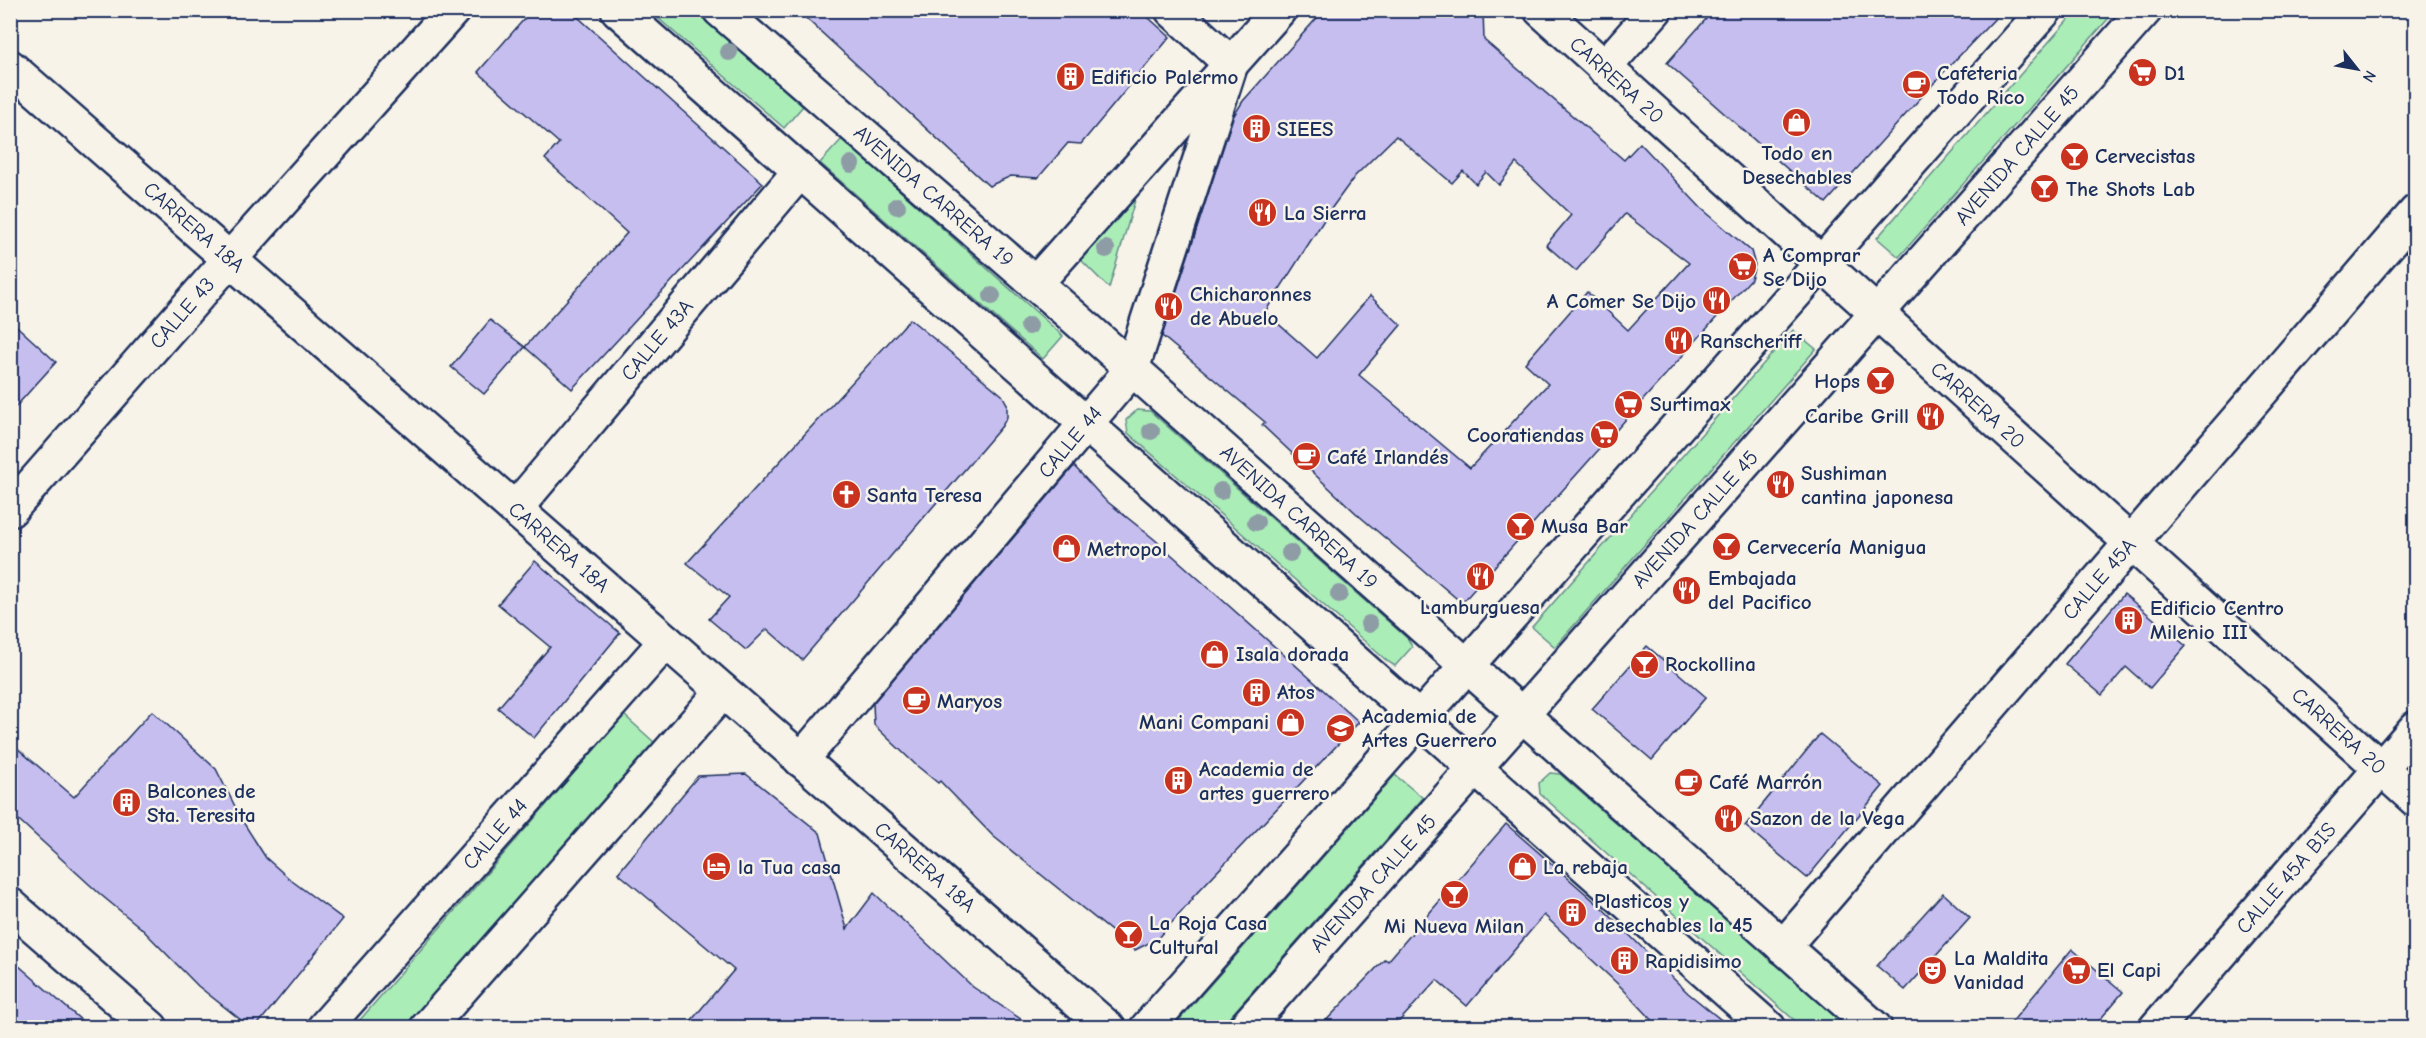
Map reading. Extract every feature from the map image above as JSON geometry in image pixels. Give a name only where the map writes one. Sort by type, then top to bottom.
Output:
[{"type":"street","name":"CALLE 43","points":[[14,500],[453,10]]},
{"type":"street","points":[[618,10],[1769,1028]]},
{"type":"street","name":"AVENIDA CARRERA 19","points":[[720,10],[1132,369],[1875,1028]]},
{"type":"street","points":[[1172,10],[1231,64]]},
{"type":"street","name":"CALLE 44","points":[[1035,284],[1279,10]]},
{"type":"street","name":"CARRERA 20","points":[[1541,10],[2415,800]]},
{"type":"street","points":[[1604,68],[1655,10]]},
{"type":"street","points":[[1147,1028],[2045,10]]},
{"type":"street","name":"AVENIDA CALLE 45","points":[[1245,1028],[2145,10]]},
{"type":"street","name":"CALLE 44","points":[[801,760],[1132,369],[1231,64]]},
{"type":"street","name":"CARRERA 18A","points":[[10,67],[1108,1028]]},
{"type":"street","name":"CALLE 43A","points":[[515,509],[800,171]]},
{"type":"street","name":"CALLE 45A","points":[[1783,946],[2415,212]]},
{"type":"street","name":"CALLE 44","points":[[324,1028],[666,640]]},
{"type":"street","points":[[427,1028],[723,691]]},
{"type":"street","name":"CALLE 45A BIS","points":[[2156,1028],[2415,728]]},
{"type":"street","points":[[10,904],[151,1028]]},
{"type":"green space","points":[[650,11],[695,11],[803,106],[784,128]]},
{"type":"green space","points":[[2076,11],[2115,11],[1899,257],[1877,238]]},
{"type":"green space","points":[[842,139],[1063,336],[1043,359],[820,163]]},
{"type":"green space","points":[[1138,190],[1109,288],[1078,257]]},
{"type":"green space","points":[[1793,330],[1816,349],[1555,647],[1532,627]]},
{"type":"green space","points":[[1137,410],[1150,411],[1408,639],[1412,647],[1395,666],[1128,433],[1126,420]]},
{"type":"green space","points":[[624,715],[655,743],[407,1027],[353,1028]]},
{"type":"green space","points":[[1550,773],[1560,774],[1848,1027],[1802,1027],[1540,794],[1539,783]]},
{"type":"green space","points":[[1395,775],[1423,798],[1221,1027],[1173,1027]]},
{"type":"building","points":[[532,10],[570,10],[763,183],[572,389],[525,347],[627,233],[545,159],[559,143],[478,72]]},
{"type":"building","points":[[797,10],[1140,10],[1170,37],[1081,144],[1068,143],[1038,178],[1011,176],[989,186]]},
{"type":"building","points":[[1324,10],[1483,10],[1484,40],[1624,160],[1640,143],[1701,208],[1751,251],[1755,265],[1751,279],[1462,603],[1358,515],[1262,425],[1265,422],[1162,336],[1233,117],[1243,101]],"holes":[[[1396,136],[1452,183],[1463,171],[1476,184],[1486,172],[1499,185],[1516,163],[1571,215],[1546,245],[1576,271],[1625,214],[1689,263],[1628,330],[1587,292],[1525,363],[1548,384],[1470,468],[1359,375],[1401,325],[1370,296],[1317,358],[1265,312],[1331,209],[1355,176]]]},
{"type":"building","points":[[1714,10],[2003,10],[1826,203],[1667,63]]},
{"type":"building","name":"Santa Teresa","points":[[910,319],[1002,395],[1007,404],[1007,417],[1002,426],[802,660],[767,629],[746,650],[709,619],[729,597],[687,563]]},
{"type":"building","points":[[10,320],[56,362],[10,413]]},
{"type":"building","points":[[490,320],[525,347],[484,394],[451,367]]},
{"type":"building","points":[[1074,466],[1104,499],[1154,539],[1359,722],[1192,898],[1157,939],[1135,950],[993,836],[940,781],[938,783],[916,765],[874,725],[873,703]]},
{"type":"building","points":[[535,561],[620,633],[534,738],[498,708],[550,647],[498,604]]},
{"type":"building","name":"Edificio Centro Milenio III","points":[[2124,594],[2186,646],[2150,688],[2126,667],[2102,695],[2065,664]]},
{"type":"building","points":[[1647,646],[1706,697],[1652,760],[1592,709]]},
{"type":"building","points":[[152,711],[216,769],[243,822],[266,858],[292,881],[343,919],[255,1028],[251,1028],[198,986],[141,928],[101,895],[10,812],[10,742],[74,797]]},
{"type":"building","points":[[1820,734],[1883,786],[1807,878],[1745,826]]},
{"type":"building","points":[[746,774],[820,833],[847,929],[874,893],[973,987],[1034,1028],[685,1028],[734,970],[618,873],[698,776]]},
{"type":"building","points":[[1506,824],[1601,907],[1688,993],[1731,1028],[1660,1028],[1622,988],[1544,915],[1467,1006],[1437,980],[1393,1028],[1319,1028],[1385,959],[1388,961]]},
{"type":"building","points":[[1943,893],[1970,918],[1905,990],[1877,966]]},
{"type":"building","name":"El Capi","points":[[2072,949],[2123,992],[2093,1028],[2007,1028]]},
{"type":"building","points":[[10,958],[90,1028],[10,1028]]},
{"type":"place","name":"D1","points":[[2143,73]]},
{"type":"place","name":"Edificio Palermo","points":[[1070,77]]},
{"type":"place","name":"Cafeteria Todo Rico","points":[[1916,85]]},
{"type":"place","name":"Todo en Desechables","points":[[1797,122]]},
{"type":"place","name":"SIEES","points":[[1256,129]]},
{"type":"place","name":"Cervecistas","points":[[2074,156]]},
{"type":"place","name":"The Shots Lab","points":[[2045,189]]},
{"type":"place","name":"La Sierra","points":[[1263,213]]},
{"type":"place","name":"A Comprar Se Dijo","points":[[1742,267]]},
{"type":"place","name":"A Comer Se Dijo","points":[[1717,301]]},
{"type":"place","name":"Chicharonnes de Abuelo","points":[[1169,306]]},
{"type":"place","name":"Ranscheriff","points":[[1679,341]]},
{"type":"place","name":"Hops","points":[[1881,381]]},
{"type":"place","name":"Surtimax","points":[[1629,404]]},
{"type":"place","name":"Caribe Grill","points":[[1930,416]]},
{"type":"place","name":"Cooratiendas","points":[[1605,435]]},
{"type":"place","name":"Café Irlandés","points":[[1306,457]]},
{"type":"place","name":"Sushiman cantina japonesa","points":[[1780,485]]},
{"type":"place","name":"Santa Teresa","points":[[846,495]]},
{"type":"place","name":"Musa Bar","points":[[1520,526]]},
{"type":"place","name":"Cervecería Manigua","points":[[1726,547]]},
{"type":"place","name":"Metropol","points":[[1066,549]]},
{"type":"place","name":"Lamburguesa","points":[[1480,576]]},
{"type":"place","name":"Embajada del Pacifico","points":[[1687,590]]},
{"type":"place","name":"Edificio Centro Milenio III","points":[[2129,620]]},
{"type":"place","name":"Isala dorada","points":[[1215,654]]},
{"type":"place","name":"Rockollina","points":[[1644,664]]},
{"type":"place","name":"Atos","points":[[1256,692]]},
{"type":"place","name":"Maryos","points":[[916,701]]},
{"type":"place","name":"Mani Compani","points":[[1290,722]]},
{"type":"place","name":"Academia de Artes Guerrero","points":[[1341,728]]},
{"type":"place","name":"Academia de artes guerrero","points":[[1178,781]]},
{"type":"place","name":"Café Marrón","points":[[1688,782]]},
{"type":"place","name":"Balcones de Sta. Teresita","points":[[126,803]]},
{"type":"place","name":"Sazon de la Vega","points":[[1729,818]]},
{"type":"place","name":"la Tua casa","points":[[717,867]]},
{"type":"place","name":"La rebaja","points":[[1522,867]]},
{"type":"place","name":"Mi Nueva Milan","points":[[1454,895]]},
{"type":"place","name":"Plasticos y desechables la 45","points":[[1573,913]]},
{"type":"place","name":"La Roja Casa Cultural","points":[[1128,935]]},
{"type":"place","name":"Rapidisimo","points":[[1624,961]]},
{"type":"place","name":"La Maldita Vanidad","points":[[1933,970]]},
{"type":"place","name":"El Capi","points":[[2076,970]]}]
